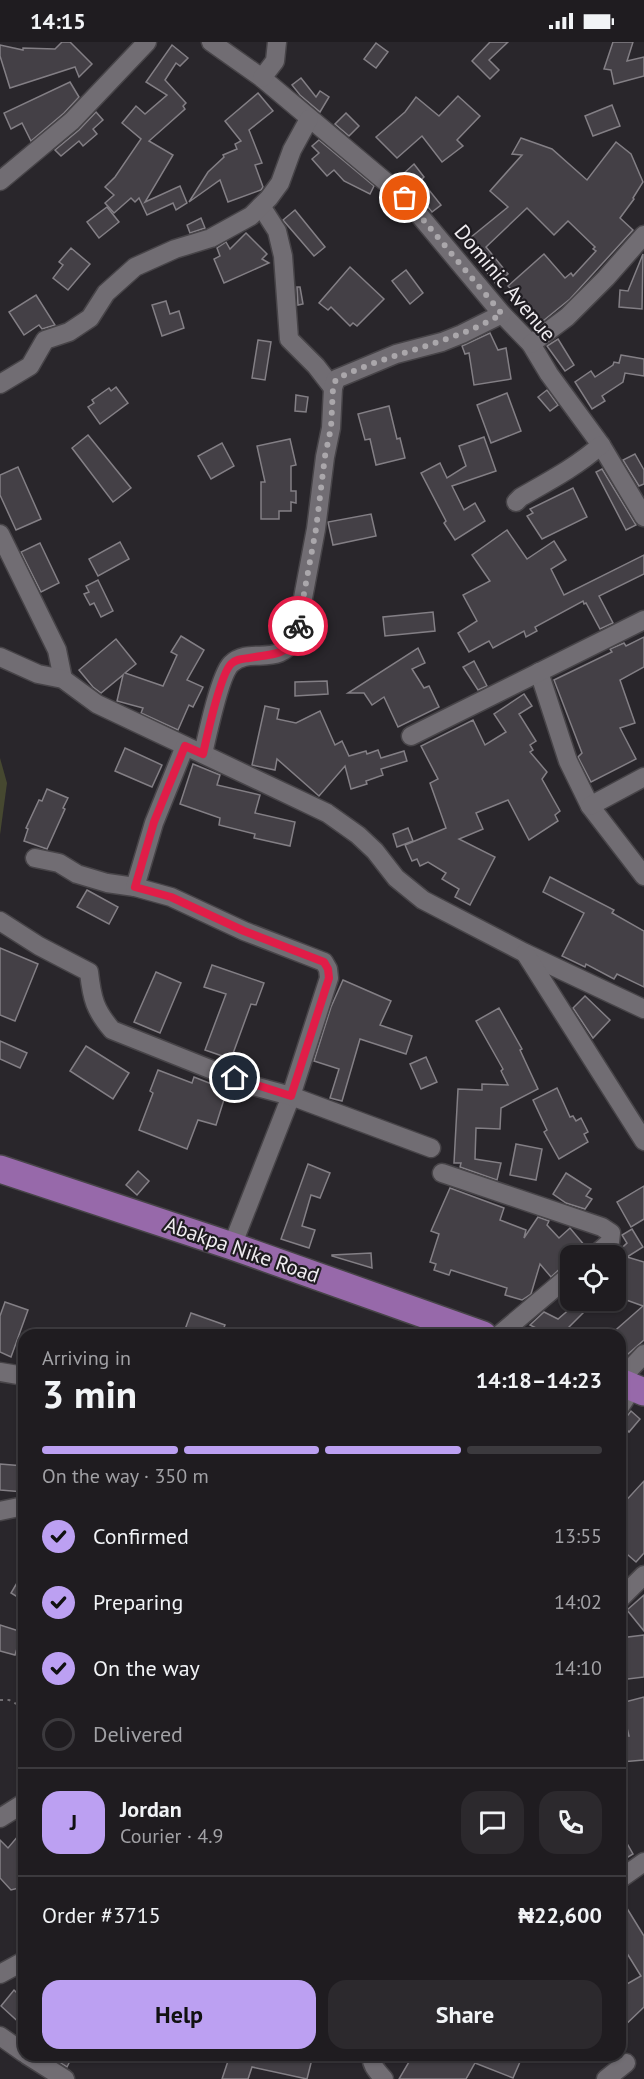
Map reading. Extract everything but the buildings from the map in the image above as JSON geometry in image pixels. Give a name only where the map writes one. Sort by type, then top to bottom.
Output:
[{"type":"main road","name":"Abakpa Nike Road","points":[[0,1170],[232,1246],[466,1329]]},
{"type":"street","points":[[0,181],[72,121],[147,42]]},
{"type":"street","name":"Dominic Avenue","points":[[211,42],[262,78],[405,198],[502,314],[531,344],[549,374],[601,445],[644,517]]},
{"type":"street","points":[[262,78],[275,61],[277,42]]},
{"type":"street","points":[[0,384],[30,366],[45,340],[69,332],[90,318],[106,293],[135,267],[175,249],[211,238],[251,216],[280,183],[292,150],[309,119]]},
{"type":"street","points":[[261,206],[277,231],[283,256],[289,339],[316,366],[333,388]]},
{"type":"street","points":[[531,344],[567,317],[644,235]]},
{"type":"street","points":[[203,754],[218,695],[230,665],[239,659],[282,653],[291,646],[296,635],[316,529],[336,379],[396,354],[442,342],[483,325],[502,314]]},
{"type":"street","points":[[516,502],[584,460],[601,445]]},
{"type":"street","points":[[0,534],[57,650],[63,679]]},
{"type":"street","points":[[411,736],[644,620]]},
{"type":"street","points":[[0,657],[38,674],[63,679],[97,704],[327,813],[358,834],[375,850],[396,878],[423,900],[525,953],[644,1009]]},
{"type":"street","points":[[539,672],[565,753],[590,806],[644,876]]},
{"type":"street","points":[[135,887],[154,822],[185,746]]},
{"type":"street","points":[[590,806],[644,777]]},
{"type":"street","points":[[35,858],[59,863],[76,874],[107,883],[135,887],[171,897],[236,927],[324,962],[328,969],[329,978],[291,1096],[232,1246]]},
{"type":"street","points":[[0,921],[39,946],[89,972],[92,994],[99,1015],[112,1030],[250,1085],[291,1096],[431,1148]]},
{"type":"street","points":[[525,953],[644,1141]]},
{"type":"street","points":[[442,1173],[602,1227],[611,1233],[610,1242],[607,1245]]},
{"type":"street","points":[[506,1329],[560,1283]]},
{"type":"street","points":[[630,1384],[631,1368],[644,1354]]},
{"type":"street","points":[[0,1372],[18,1375]]},
{"type":"street","points":[[0,1511],[18,1507]]},
{"type":"street","points":[[626,1593],[644,1575]]},
{"type":"street","points":[[0,1818],[18,1807]]},
{"type":"street","points":[[626,1875],[644,1862]]},
{"type":"street","points":[[0,1974],[18,1964]]},
{"type":"street","points":[[0,2036],[18,2048]]},
{"type":"street","points":[[37,2061],[65,2079]]},
{"type":"street","points":[[371,2061],[374,2068],[384,2079]]},
{"type":"street","points":[[606,2079],[626,2063]]},
{"type":"path","points":[[0,1700],[9,1700],[18,1705]]},
{"type":"green space","points":[[0,758],[7,783],[0,835]]},
{"type":"way so far","points":[[298,626],[316,529],[336,379],[396,354],[442,342],[483,325],[502,314],[405,198]]},
{"type":"route","points":[[235,1078],[250,1085],[291,1096],[329,978],[328,969],[324,962],[272,943],[171,897],[135,887],[154,822],[185,746],[203,754],[218,695],[230,665],[239,659],[282,653],[291,646],[298,626]]}]
